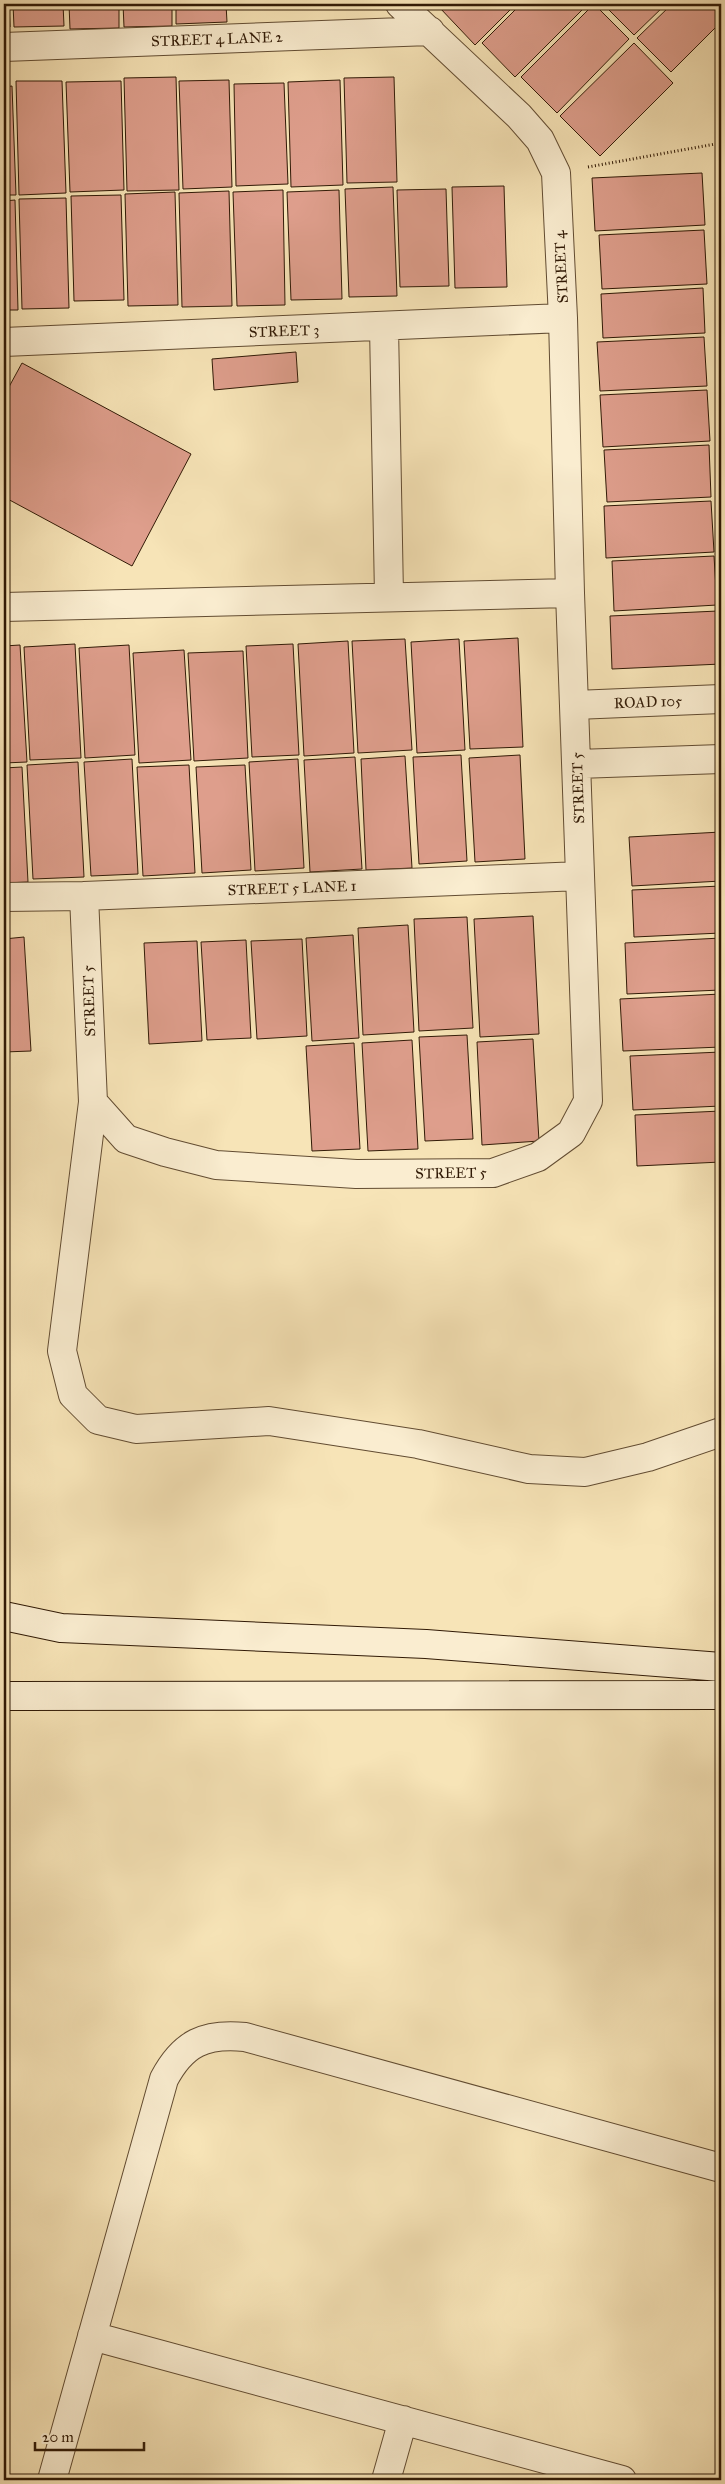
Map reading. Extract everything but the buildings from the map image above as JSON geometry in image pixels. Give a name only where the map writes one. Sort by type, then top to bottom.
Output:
[{"type":"street","name":"STREET 4","points":[[400,4],[519,116],[540,140],[556,174],[563,318],[570,593]]},
{"type":"street","name":"STREET 4 LANE 2","points":[[4,47],[430,31]]},
{"type":"street","name":"STREET 3","points":[[4,342],[563,318]]},
{"type":"street","points":[[384,326],[390,596]]},
{"type":"street","points":[[4,607],[570,593]]},
{"type":"street","name":"STREET 5","points":[[84,896],[93,1102],[126,1139],[165,1152],[216,1165],[356,1174],[493,1173],[538,1157],[572,1133],[588,1101],[578,764],[570,593]]},
{"type":"street","name":"ROAD 105","points":[[575,705],[721,699]]},
{"type":"street","points":[[578,764],[721,760]]},
{"type":"street","name":"STREET 5 LANE 1","points":[[4,897],[84,896],[580,876]]},
{"type":"street","points":[[93,1102],[62,1351],[73,1395],[98,1420],[136,1429],[269,1421],[418,1444],[528,1469],[585,1472],[648,1456],[721,1432]]},
{"type":"street","points":[[4,1616],[61,1628],[426,1644],[721,1667]]},
{"type":"street","points":[[4,1696],[721,1695]]},
{"type":"street","points":[[52,2480],[164,2079],[173,2062],[188,2047],[205,2039],[225,2035],[245,2037],[721,2168]]},
{"type":"street","points":[[92,2336],[622,2480]]},
{"type":"street","points":[[386,2480],[403,2420]]},
{"type":"path","points":[[556,174],[721,143]]}]
